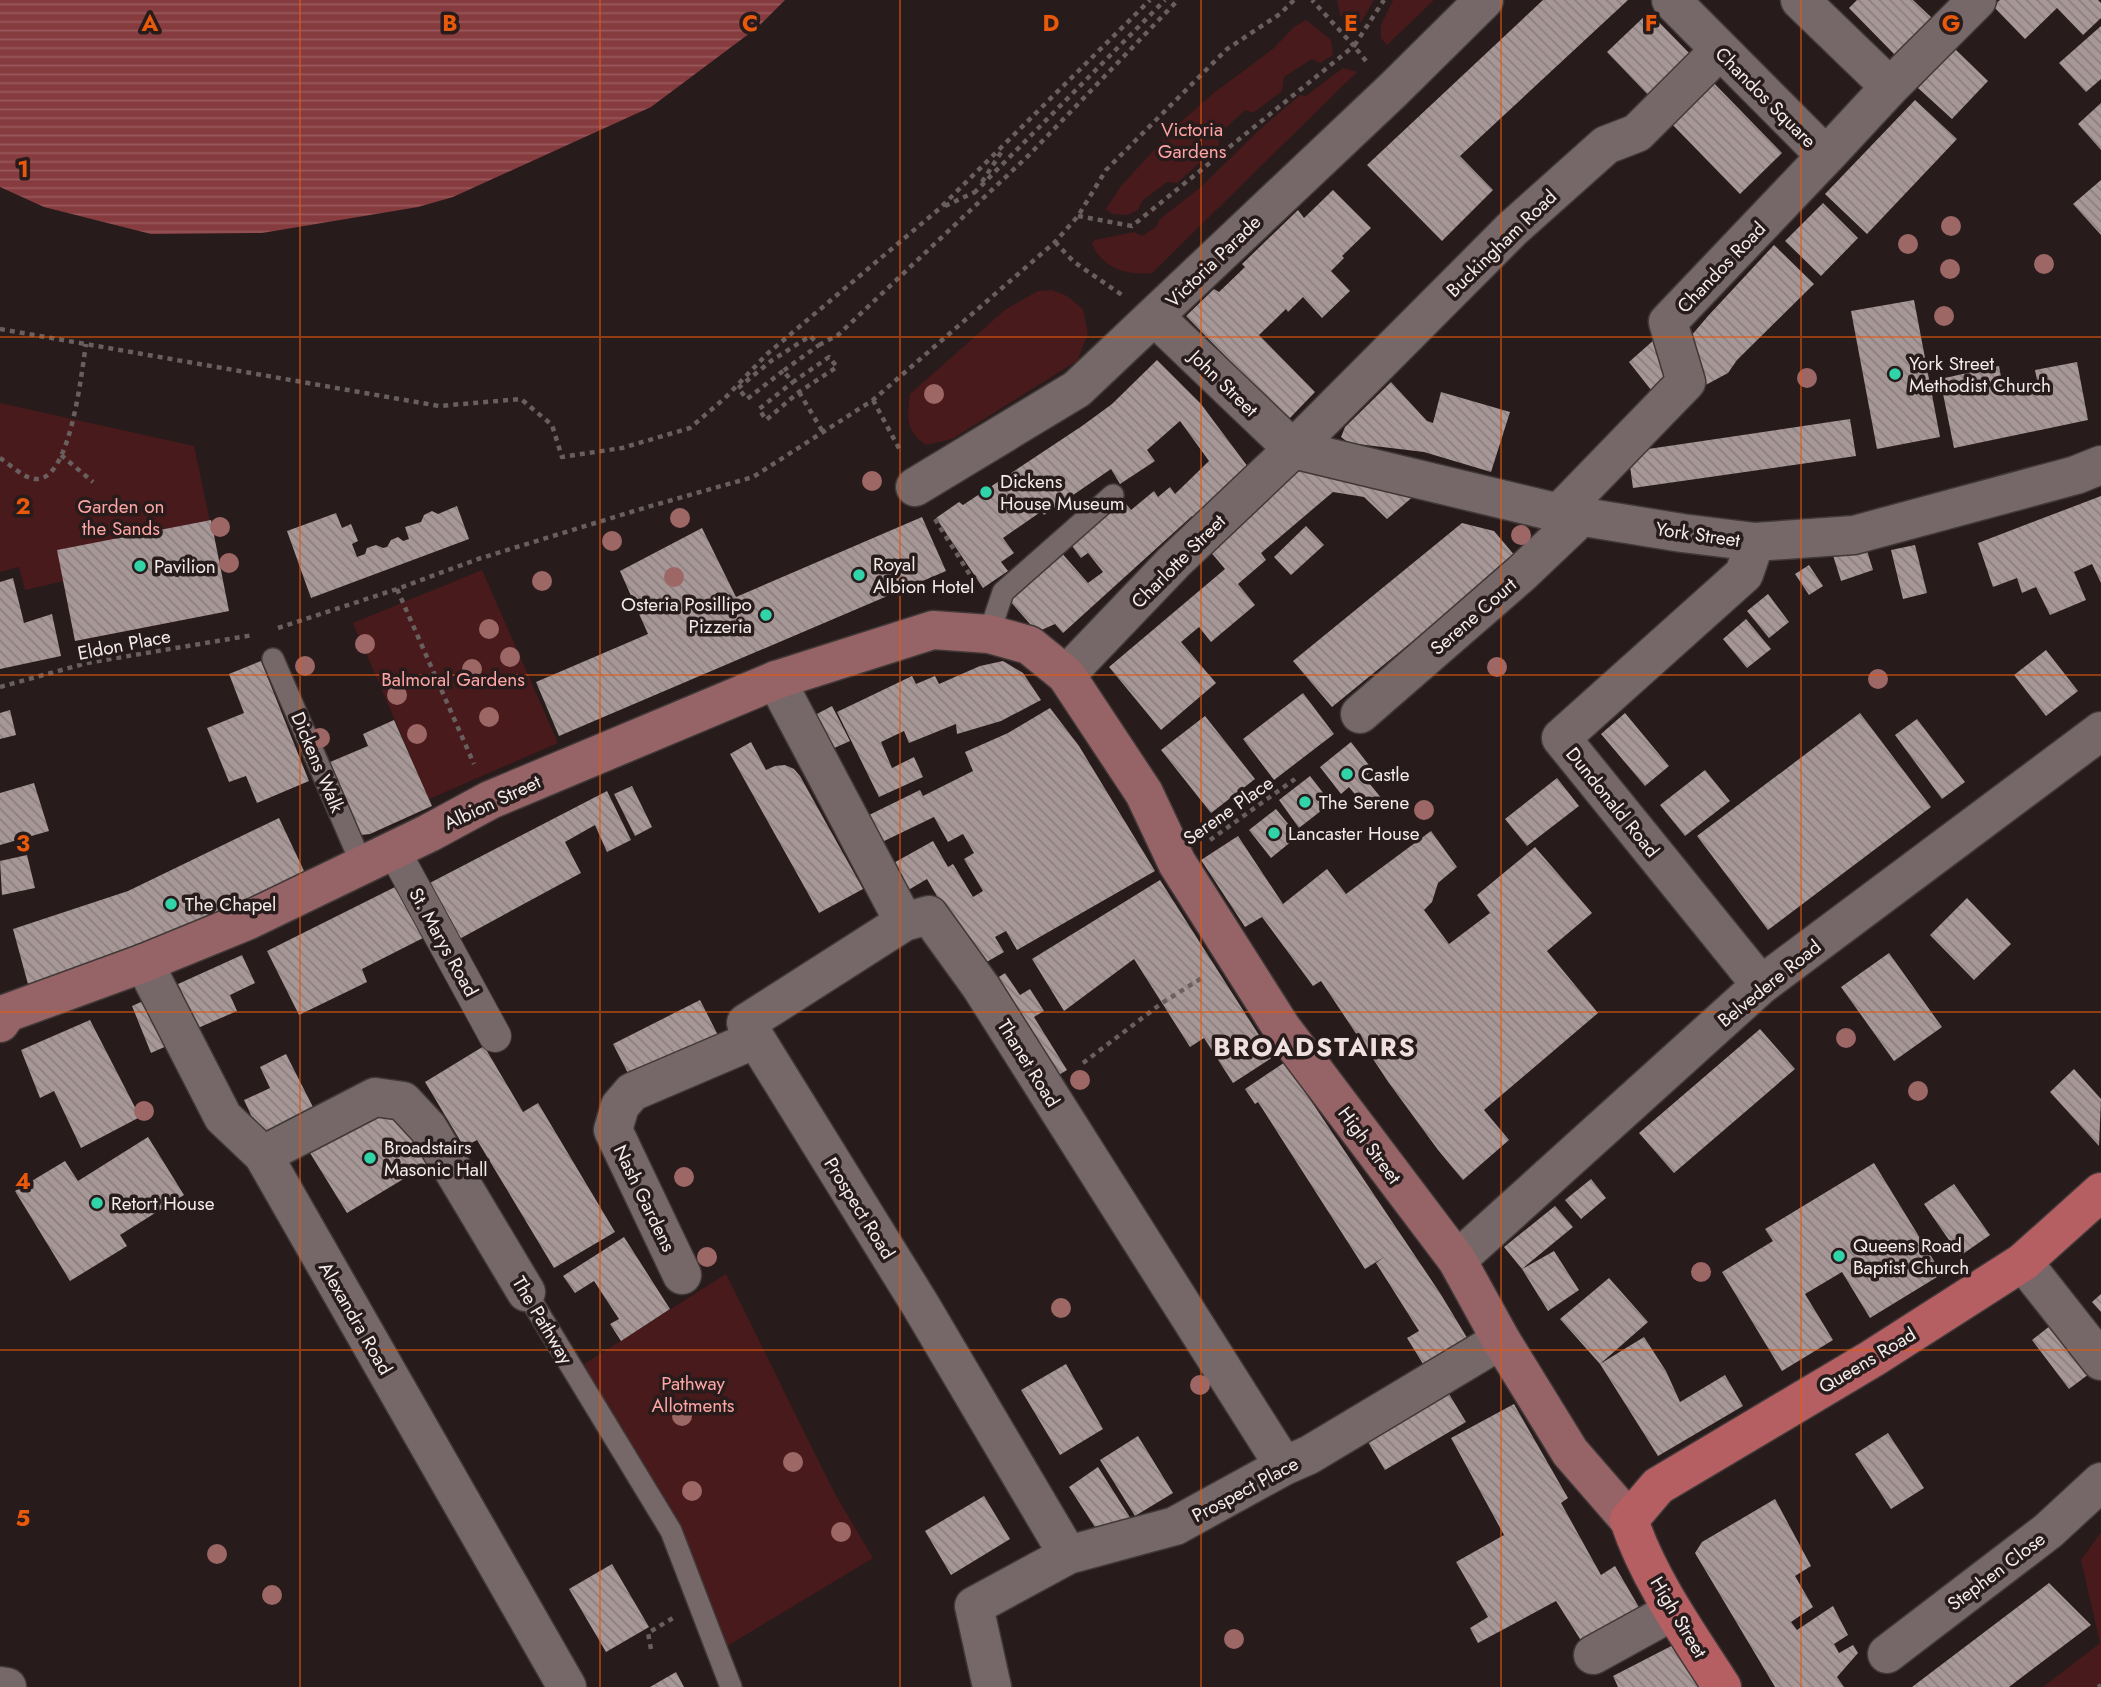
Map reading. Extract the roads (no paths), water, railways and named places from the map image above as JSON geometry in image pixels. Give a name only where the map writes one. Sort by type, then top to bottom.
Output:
[{"type":"main road","name":"Albion Street","points":[[2,1009],[144,963],[249,920],[429,833],[490,800],[776,680],[933,630],[989,634]]},
{"type":"main road","name":"High Street","points":[[989,634],[1029,645],[1066,675],[1144,793],[1177,863],[1281,1027],[1457,1260],[1501,1340],[1570,1452],[1629,1520],[1637,1544],[1674,1611],[1722,1687]]},
{"type":"main road","name":"Queens Road","points":[[1629,1520],[1658,1486],[1874,1358],[2023,1262],[2101,1192]]},
{"type":"street","name":"Victoria Parade","points":[[915,487],[1077,389],[1484,0]]},
{"type":"street","name":"Chandos Square","points":[[1671,0],[1826,156],[1890,87]]},
{"type":"street","points":[[1800,0],[1890,87],[1977,0]]},
{"type":"street","name":"Buckingham Road","points":[[1293,449],[1511,230],[1606,145],[1637,133],[1719,51]]},
{"type":"street","name":"Chandos Road","points":[[1571,514],[1686,382],[1668,322],[1826,156]]},
{"type":"street","name":"John Street","points":[[1155,317],[1293,449]]},
{"type":"street","name":"York Street","points":[[1293,449],[1571,514],[1755,542],[1854,534],[2076,475],[2101,465]]},
{"type":"street","name":"Charlotte Street","points":[[1066,675],[1174,562],[1293,449]]},
{"type":"street","name":"Serene Court","points":[[1360,714],[1522,573],[1571,514]]},
{"type":"street","name":"Dundonald Road","points":[[1755,542],[1744,573],[1561,738],[1761,985]]},
{"type":"street","points":[[756,1039],[746,1023],[904,922],[776,680]]},
{"type":"street","name":"Belvedere Road","points":[[1457,1260],[1761,985],[2101,731]]},
{"type":"street","name":"St. Marys Road","points":[[378,857],[495,1036]]},
{"type":"street","name":"Thanet Road","points":[[904,922],[929,915],[981,987],[1284,1466]]},
{"type":"street","name":"Alexandra Road","points":[[144,963],[223,1116],[263,1155],[564,1684]]},
{"type":"street","name":"Nash Gardens","points":[[682,1275],[613,1130],[620,1106],[632,1093],[756,1039]]},
{"type":"street","name":"Prospect Road","points":[[756,1039],[920,1306],[1068,1555]]},
{"type":"street","name":"The Pathway","points":[[263,1155],[375,1097],[403,1101],[428,1128],[526,1292]]},
{"type":"street","points":[[2023,1262],[2101,1361]]},
{"type":"street","name":"Prospect Place","points":[[992,1687],[974,1606],[1068,1555],[1175,1526],[1308,1455],[1501,1340]]},
{"type":"street","name":"Stephen Close","points":[[1886,1654],[2048,1531],[2101,1482]]},
{"type":"street","points":[[1593,1655],[1674,1611]]},
{"type":"street","points":[[0,1686],[6,1687]]},
{"type":"lane","points":[[989,634],[1003,592],[1113,495]]},
{"type":"lane","name":"Dickens Walk","points":[[274,659],[378,857]]},
{"type":"lane","name":"The Pathway","points":[[526,1292],[671,1531],[731,1687]]},
{"type":"place","name":"York Street Methodist Church","points":[[1895,374]]},
{"type":"place","name":"Dickens House Museum","points":[[986,492]]},
{"type":"place","name":"Pavilion","points":[[140,566]]},
{"type":"place","name":"Royal Albion Hotel","points":[[859,575]]},
{"type":"place","name":"Osteria Posillipo Pizzeria","points":[[766,615]]},
{"type":"place","name":"Castle","points":[[1347,774]]},
{"type":"place","name":"The Serene","points":[[1305,802]]},
{"type":"place","name":"Lancaster House","points":[[1274,833]]},
{"type":"place","name":"The Chapel","points":[[171,904]]},
{"type":"place","name":"Broadstairs Masonic Hall","points":[[370,1158]]},
{"type":"place","name":"Retort House","points":[[97,1203]]},
{"type":"place","name":"Queens Road Baptist Church","points":[[1839,1256]]},
{"type":"district","name":"BROADSTAIRS","points":[[1315,1047]]},
{"type":"park label","name":"Victoria Gardens","points":[[1192,140]]},
{"type":"park label","name":"Garden on the Sands","points":[[121,517]]},
{"type":"park label","name":"Balmoral Gardens","points":[[453,679]]},
{"type":"park label","name":"Pathway Allotments","points":[[693,1394]]}]
